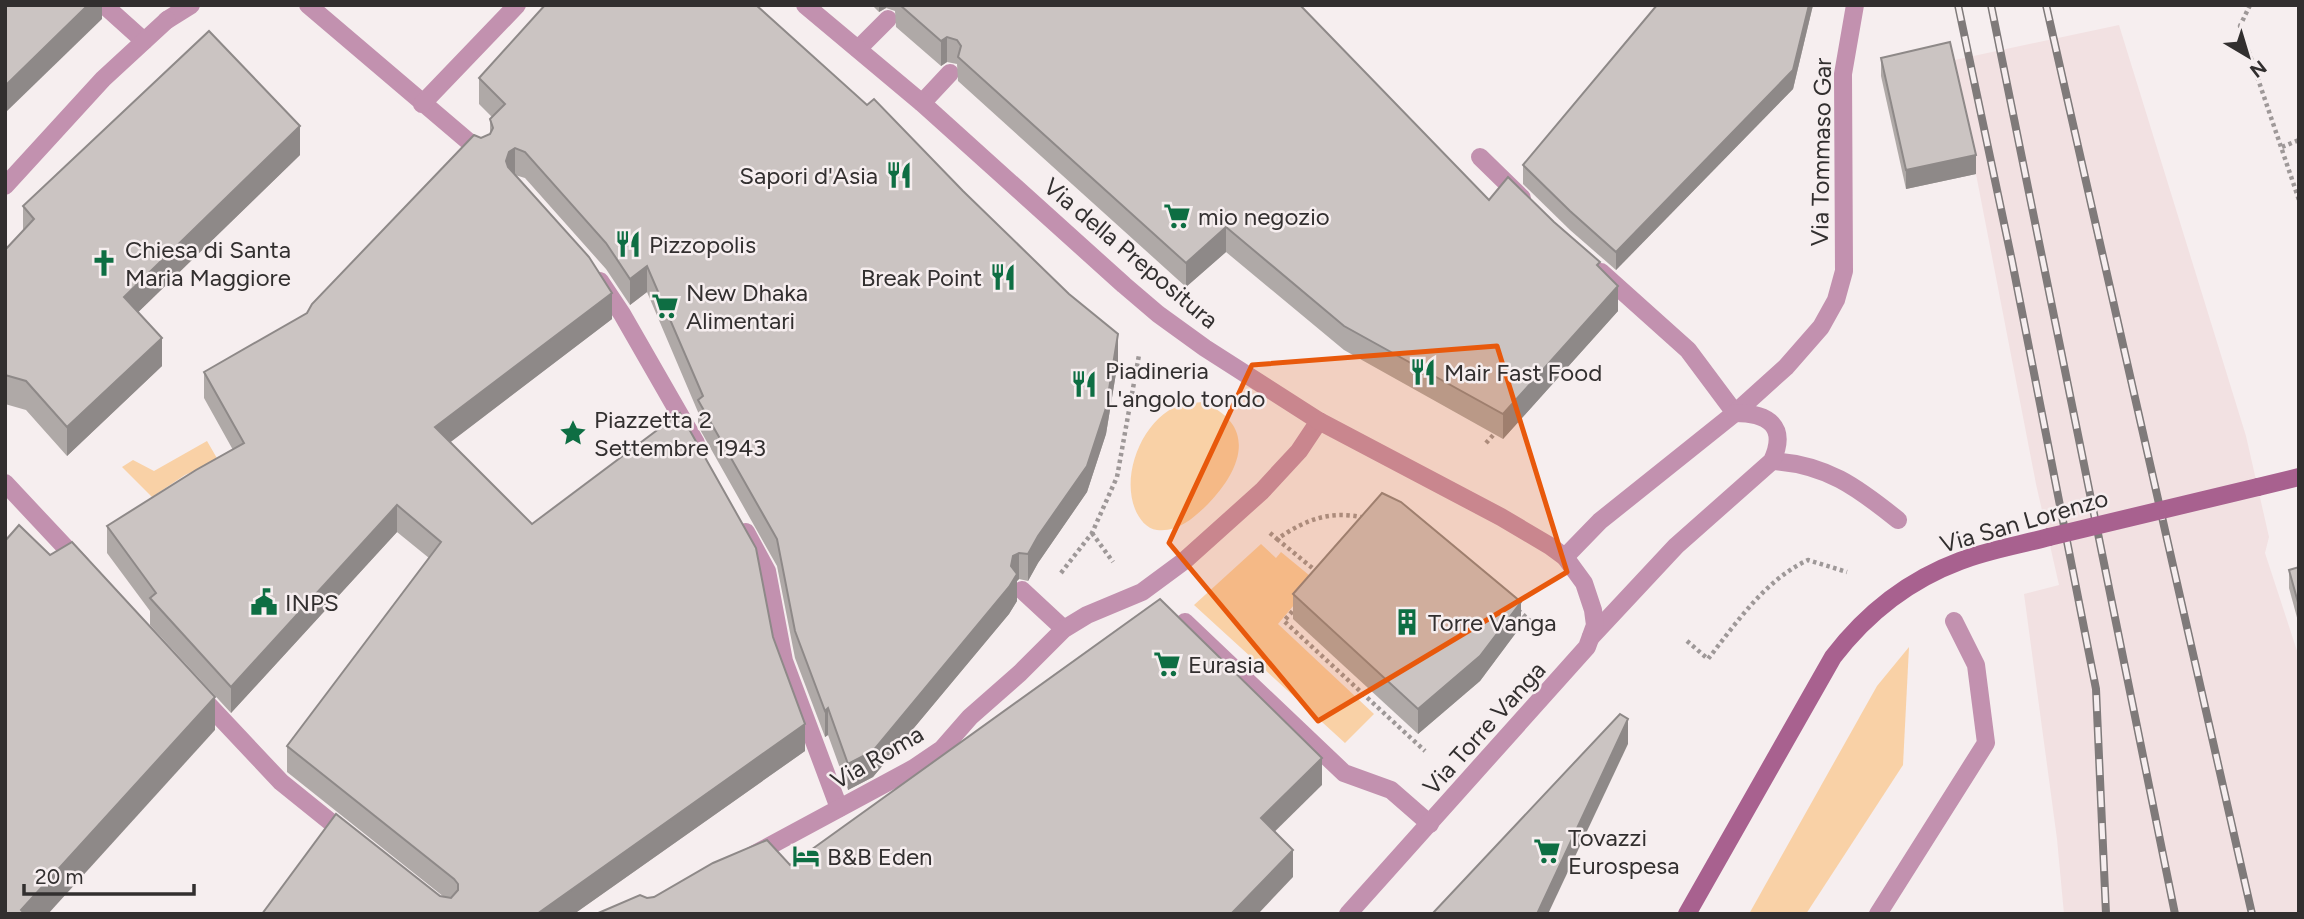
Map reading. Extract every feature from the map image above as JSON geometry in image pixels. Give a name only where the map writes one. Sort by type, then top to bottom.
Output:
[{"type":"main road","name":"Via San Lorenzo","points":[[1687,914],[1833,657],[1855,629],[1911,584],[1939,569],[1984,553],[2299,477]]},
{"type":"street","points":[[104,5],[144,41]]},
{"type":"street","points":[[5,186],[103,79],[167,20],[191,5]]},
{"type":"street","points":[[308,5],[482,153]]},
{"type":"street","points":[[422,104],[517,5]]},
{"type":"street","name":"Via della Prepositura","points":[[805,5],[922,103],[1158,314],[1205,348],[1319,421],[1501,517],[1565,557]]},
{"type":"street","name":"Via Tommaso Gar","points":[[1565,557],[1600,521],[1735,413],[1786,367],[1821,327],[1836,300],[1844,271],[1843,74],[1855,5]]},
{"type":"street","points":[[858,49],[888,19]]},
{"type":"street","points":[[922,103],[950,73]]},
{"type":"street","points":[[1480,157],[1537,213]]},
{"type":"street","points":[[1593,264],[1688,350],[1735,413],[1754,413],[1767,419],[1777,431],[1777,450],[1772,461],[1792,462],[1827,472],[1861,490],[1898,520]]},
{"type":"street","points":[[589,267],[622,314],[702,454]]},
{"type":"street","name":"Via Roma","points":[[732,866],[914,768],[943,748],[971,717],[1064,629],[1087,615],[1142,592],[1184,561],[1262,491],[1299,451],[1319,421]]},
{"type":"street","name":"Via Torre Vanga","points":[[1348,914],[1579,658],[1591,637],[1676,545],[1772,461]]},
{"type":"street","points":[[5,483],[89,573]]},
{"type":"street","points":[[735,513],[767,571],[784,661],[839,808]]},
{"type":"street","points":[[1565,557],[1584,583],[1593,610],[1595,625],[1591,637]]},
{"type":"street","points":[[1022,590],[1064,629]]},
{"type":"street","points":[[1878,914],[1986,743],[1976,665],[1954,621]]},
{"type":"street","points":[[1185,622],[1344,773],[1391,790],[1430,824]]},
{"type":"street","points":[[192,687],[281,782],[362,847]]},
{"type":"path","points":[[2249,5],[2240,26],[2299,200]]},
{"type":"path","points":[[2282,147],[2299,140]]},
{"type":"path","points":[[1037,604],[1092,533],[1117,477],[1139,355]]},
{"type":"path","points":[[1486,443],[1503,424]]},
{"type":"path","points":[[1277,539],[1312,518],[1335,515],[1364,517],[1373,521]]},
{"type":"path","points":[[1264,528],[1322,576]]},
{"type":"path","points":[[1092,533],[1120,571]]},
{"type":"path","points":[[1687,641],[1708,659],[1752,602],[1793,567],[1808,560],[1847,572]]},
{"type":"path","points":[[1299,603],[1284,621],[1424,751]]},
{"type":"path","points":[[1511,604],[1531,622]]},
{"type":"highlighted area","points":[[1497,346],[1567,572],[1318,721],[1169,543],[1252,365]]},
{"type":"shaded area","points":[[2119,25],[2246,436],[2269,537],[2265,553],[2299,657],[2299,914],[2064,914],[2057,839],[2024,594],[2059,585],[2036,484],[1976,174],[1950,61]]},
{"type":"shaded area","points":[[1202,402],[1220,412],[1231,423],[1239,448],[1236,462],[1220,491],[1197,514],[1172,529],[1153,529],[1139,516],[1131,494],[1134,462],[1140,446],[1148,431],[1171,409],[1186,403]]},
{"type":"shaded area","points":[[207,441],[218,460],[185,475],[152,497],[122,467],[133,460],[154,471]]},
{"type":"shaded area","points":[[1261,544],[1276,558],[1281,552],[1315,580],[1278,624],[1374,714],[1345,743],[1194,605]]},
{"type":"shaded area","points":[[1909,647],[1903,765],[1806,914],[1749,914],[1877,686]]},
{"type":"building","points":[[5,5],[88,5],[5,86]]},
{"type":"building","points":[[545,5],[756,5],[867,105],[874,99],[963,191],[1069,294],[1118,334],[1106,408],[1087,466],[1028,554],[1019,553],[1013,556],[1011,566],[1017,574],[1009,587],[873,751],[848,764],[828,708],[825,711],[795,631],[777,539],[698,400],[703,396],[647,266],[630,279],[606,243],[525,152],[515,148],[509,152],[506,161],[508,167],[589,257],[612,293],[435,427],[532,524],[680,413],[756,548],[773,637],[805,724],[537,914],[262,914],[336,814],[440,896],[451,898],[458,890],[454,879],[287,746],[441,542],[397,505],[231,687],[150,598],[156,593],[107,526],[244,443],[204,372],[307,313],[312,304],[474,135],[481,138],[490,134],[493,128],[490,119],[505,104],[479,78]]},
{"type":"building","points":[[900,5],[1300,5],[1489,200],[1508,177],[1600,262],[1597,265],[1618,286],[1503,414],[1344,326],[1226,227],[1186,263],[958,57],[961,46],[957,40],[947,37],[941,41]]},
{"type":"building","points":[[1657,5],[1809,5],[1793,70],[1616,252],[1523,165]]},
{"type":"building","name":"Chiesa di Santa Maria Maggiore","points":[[209,31],[300,126],[124,297],[162,338],[67,427],[26,381],[5,375],[5,250],[34,219],[23,206]]},
{"type":"building","points":[[1950,42],[1976,155],[1906,170],[1881,58]]},
{"type":"building","name":"Torre Vanga","points":[[1382,493],[1401,502],[1521,602],[1480,656],[1418,709],[1293,594]]},
{"type":"building","points":[[19,525],[50,555],[72,542],[215,697],[21,910],[25,914],[5,914],[5,541]]},
{"type":"building","points":[[2299,567],[2299,606],[2289,570]]},
{"type":"building","points":[[1160,599],[1322,758],[1261,818],[1293,850],[1231,914],[596,914],[640,895],[654,897],[713,863],[767,840],[790,865]]},
{"type":"building","points":[[1620,714],[1628,719],[1537,914],[1432,914]]},
{"type":"railway","points":[[1958,5],[2012,261],[2096,689],[2106,914]]},
{"type":"railway","points":[[1991,5],[2175,914]]},
{"type":"railway","points":[[2046,5],[2252,914]]},
{"type":"place","name":"Sapori d'Asia","points":[[899,175]]},
{"type":"place","name":"mio negozio","points":[[1177,216]]},
{"type":"place","name":"Pizzopolis","points":[[628,244]]},
{"type":"place","name":"Chiesa di Santa Maria Maggiore","points":[[104,263]]},
{"type":"place","name":"Break Point","points":[[1003,277]]},
{"type":"place","name":"New Dhaka Alimentari","points":[[665,306]]},
{"type":"place","name":"Mair Fast Food","points":[[1423,372]]},
{"type":"place","name":"Piadineria L'angolo tondo","points":[[1084,384]]},
{"type":"place","name":"Piazzetta 2 Settembre 1943","points":[[573,433]]},
{"type":"place","name":"INPS","points":[[264,602]]},
{"type":"place","name":"Torre Vanga","points":[[1407,622]]},
{"type":"place","name":"Eurasia","points":[[1167,664]]},
{"type":"place","name":"Tovazzi Eurospesa","points":[[1547,851]]},
{"type":"place","name":"B&B Eden","points":[[806,856]]}]
